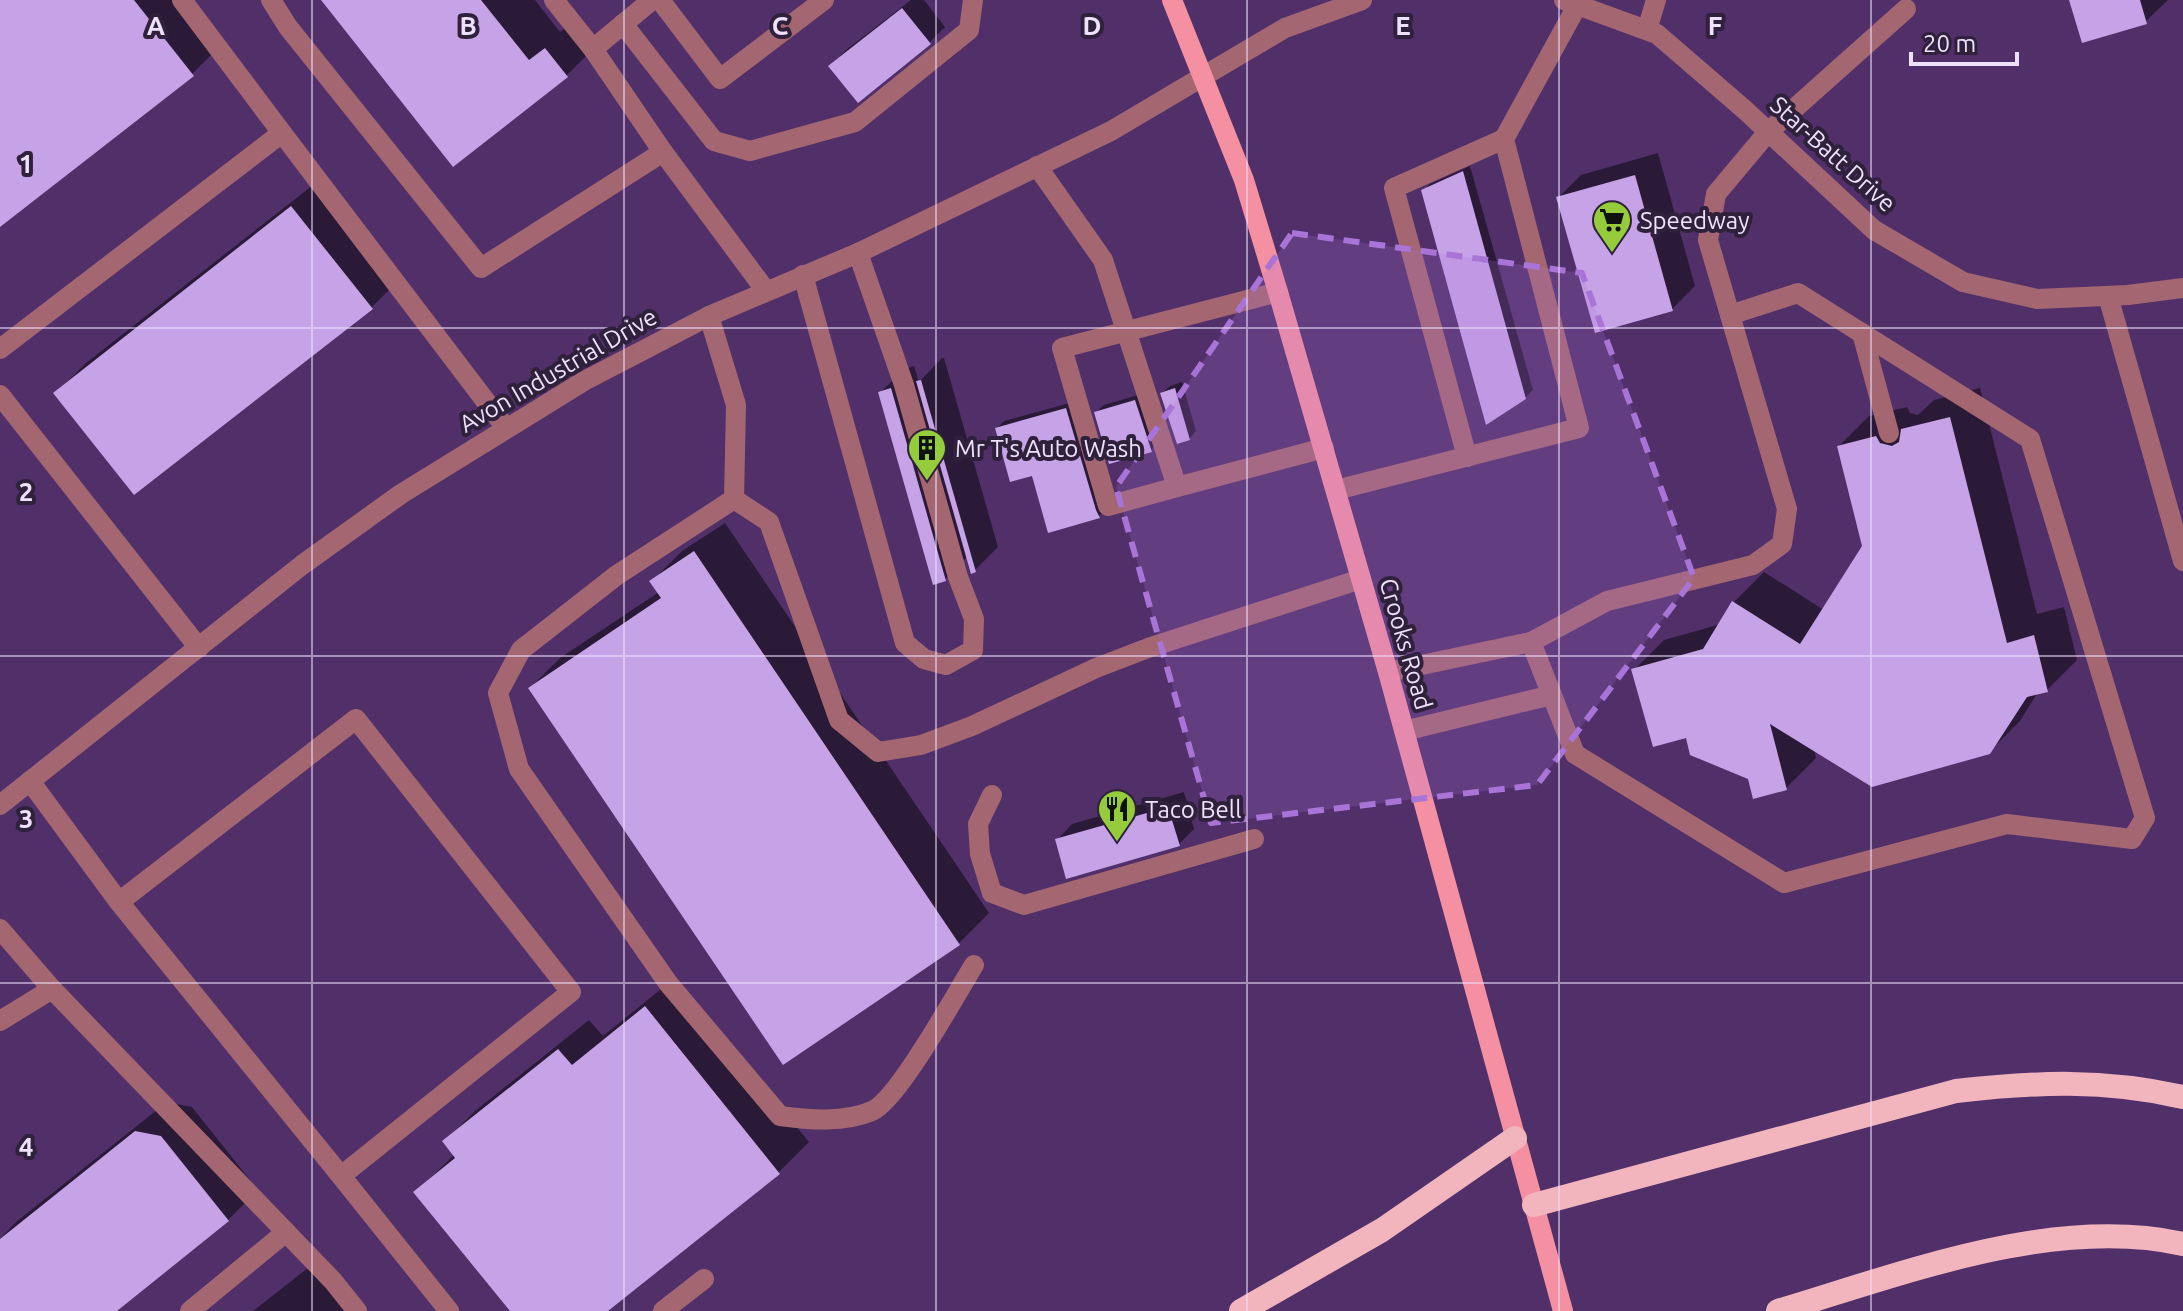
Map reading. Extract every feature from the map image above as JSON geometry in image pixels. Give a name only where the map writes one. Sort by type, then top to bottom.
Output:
[{"type":"highway","points":[[1534,1205],[1956,1091],[2022,1083],[2080,1082],[2136,1086],[2183,1097]]},
{"type":"highway","points":[[1241,1311],[1382,1230],[1515,1138]]},
{"type":"highway","points":[[1778,1311],[1939,1263],[2015,1246],[2071,1238],[2121,1237],[2183,1244]]},
{"type":"main road","name":"Crooks Road","points":[[1172,0],[1244,180],[1278,292],[1388,672],[1563,1311]]},
{"type":"street","points":[[182,0],[506,428]]},
{"type":"street","points":[[271,0],[288,27],[481,268],[663,152]]},
{"type":"street","points":[[554,0],[593,49],[663,152],[766,291]]},
{"type":"street","points":[[593,49],[652,0]]},
{"type":"street","points":[[660,0],[720,79],[824,0]]},
{"type":"street","points":[[623,24],[714,141],[750,151],[855,122],[969,30],[973,0]]},
{"type":"street","points":[[1202,79],[1285,28],[1362,0]]},
{"type":"street","points":[[1647,30],[1656,0]]},
{"type":"street","points":[[1467,457],[1394,188],[1504,139],[1571,2]]},
{"type":"street","name":"Star-Batt Drive","points":[[1571,2],[1657,34],[1874,230],[1963,282],[2037,299],[2183,288]]},
{"type":"street","points":[[1388,672],[1531,642],[1607,601],[1753,565],[1782,544],[1787,509],[1708,240],[1716,194],[1768,132],[1906,9]]},
{"type":"street","name":"Avon Industrial Drive","points":[[0,805],[302,565],[401,494],[506,428],[584,381],[709,316],[858,253],[1111,131],[1202,79]]},
{"type":"street","points":[[0,349],[282,133]]},
{"type":"street","points":[[1336,490],[1579,428],[1504,139]]},
{"type":"street","points":[[1037,166],[1103,260],[1177,487]]},
{"type":"street","points":[[803,275],[905,643],[924,659],[946,665],[973,650],[974,619],[958,577],[904,385],[858,253]]},
{"type":"street","points":[[1278,292],[1062,348],[1108,506],[1324,448]]},
{"type":"street","points":[[1531,642],[1575,754],[1784,883],[2007,824],[2132,839],[2145,818],[2030,439],[1798,293],[1730,315]]},
{"type":"street","points":[[2108,296],[2183,562]]},
{"type":"street","points":[[709,316],[736,405],[734,499]]},
{"type":"street","points":[[1862,333],[1889,433]]},
{"type":"street","points":[[0,395],[199,648]]},
{"type":"street","points":[[734,499],[769,522],[839,720],[878,752],[921,745],[972,726],[1096,668],[1148,648],[1361,579]]},
{"type":"street","points":[[734,499],[617,575],[521,650],[498,693],[519,769],[668,983],[780,1116],[822,1121],[874,1111],[906,1075],[974,965]]},
{"type":"street","points":[[1404,731],[1552,695]]},
{"type":"street","points":[[119,902],[356,719],[571,992],[341,1176]]},
{"type":"street","points":[[30,781],[119,902],[449,1311]]},
{"type":"street","points":[[992,795],[978,824],[980,854],[992,893],[1024,905],[1254,839]]},
{"type":"street","points":[[0,929],[52,989],[333,1281],[357,1311]]},
{"type":"street","points":[[0,1021],[52,989]]},
{"type":"street","points":[[190,1311],[286,1232]]},
{"type":"street","points":[[663,1311],[704,1279]]},
{"type":"highlighted area","points":[[1292,233],[1582,273],[1694,578],[1537,785],[1211,823],[1116,487]]},
{"type":"building","points":[[0,0],[134,0],[194,76],[0,227]]},
{"type":"building","points":[[321,0],[481,0],[529,60],[545,48],[568,77],[453,167]]},
{"type":"building","points":[[2069,0],[2140,0],[2147,24],[2082,43]]},
{"type":"building","points":[[902,8],[931,44],[858,103],[828,66]]},
{"type":"building","points":[[1463,171],[1526,399],[1486,425],[1421,190]]},
{"type":"building","points":[[1635,175],[1673,311],[1595,333],[1556,197]]},
{"type":"building","points":[[291,206],[373,309],[134,495],[53,393]]},
{"type":"building","points":[[921,380],[976,572],[971,574],[916,381]]},
{"type":"building","points":[[891,388],[946,581],[933,585],[878,392]]},
{"type":"building","points":[[1175,388],[1190,440],[1177,444],[1160,393]]},
{"type":"building","points":[[1135,400],[1152,452],[1109,464],[1094,412]]},
{"type":"building","points":[[1066,408],[1100,518],[1048,533],[1032,476],[1010,482],[995,428]]},
{"type":"building","points":[[1950,417],[2007,643],[2034,635],[2048,692],[2027,697],[1990,754],[1872,787],[1770,724],[1787,790],[1753,799],[1748,779],[1690,755],[1686,738],[1653,747],[1631,669],[1703,649],[1732,601],[1800,644],[1862,546],[1837,446],[1876,436],[1880,443],[1892,446],[1899,442],[1901,429]]},
{"type":"building","points":[[694,551],[960,945],[783,1065],[528,688],[661,598],[649,581]]},
{"type":"building","name":"Taco Bell","points":[[1168,807],[1180,846],[1066,879],[1055,839]]},
{"type":"building","points":[[645,1006],[780,1174],[608,1311],[510,1311],[413,1192],[455,1158],[442,1141],[558,1049],[572,1065]]},
{"type":"building","points":[[135,1131],[161,1136],[229,1221],[117,1311],[0,1311],[0,1239]]},
{"type":"place","name":"Speedway","points":[[1612,254]]},
{"type":"place","name":"Mr T's Auto Wash","points":[[927,482]]},
{"type":"place","name":"Taco Bell","points":[[1117,843]]}]
